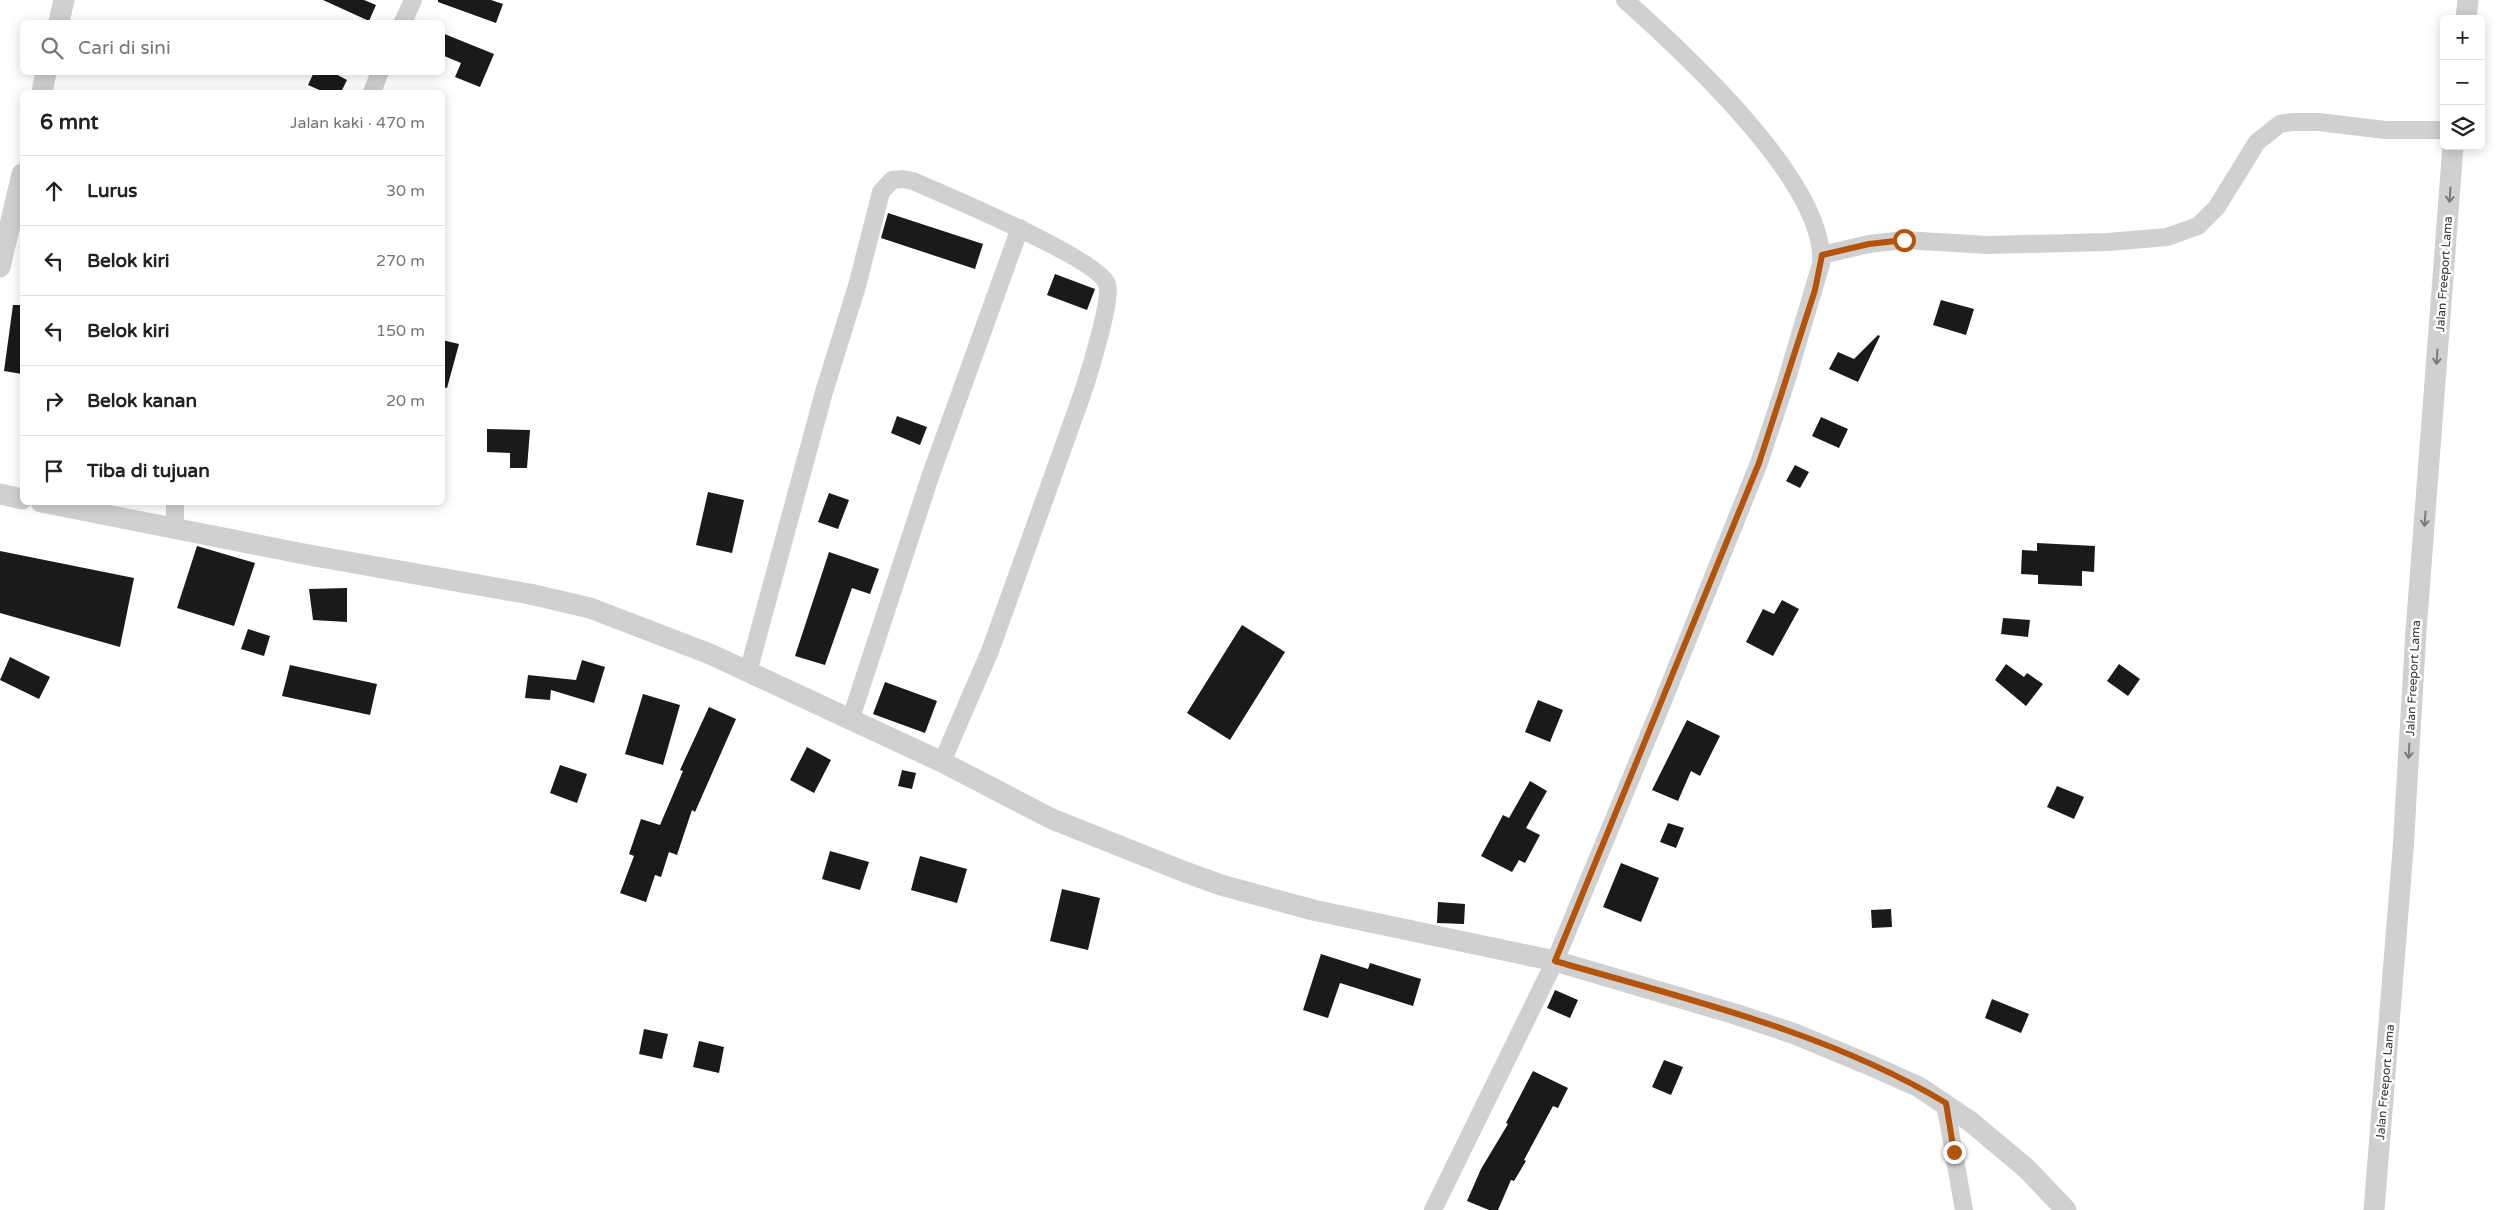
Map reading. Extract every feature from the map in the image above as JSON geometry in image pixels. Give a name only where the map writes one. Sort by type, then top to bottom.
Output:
[{"type":"street","points":[[59,20],[64,0]]},
{"type":"street","points":[[404,20],[413,0]]},
{"type":"street","points":[[1433,1210],[1555,961],[1759,463],[1815,290],[1822,255],[1815,228],[1804,201],[1757,133],[1714,83],[1625,0]]},
{"type":"street","points":[[2466,15],[2468,0]]},
{"type":"street","points":[[42,90],[45,75]]},
{"type":"street","points":[[373,90],[379,75]]},
{"type":"street","points":[[1822,255],[1869,244],[1904,240],[1988,245],[2108,242],[2167,237],[2198,226],[2217,208],[2258,142],[2280,124],[2318,122],[2385,130],[2440,130]]},
{"type":"street","name":"Jalan Freeport Lama","points":[[2374,1210],[2403,850],[2416,632],[2453,150]]},
{"type":"street","points":[[748,672],[824,392],[857,286],[882,192],[886,184],[892,180],[903,179],[913,181],[1020,228],[1097,272],[1107,284],[1106,303],[1092,366],[1016,582],[983,669],[942,762]]},
{"type":"street","points":[[0,268],[3,240],[20,181]]},
{"type":"street","points":[[850,721],[930,477],[1020,228]]},
{"type":"street","points":[[0,494],[20,499]]},
{"type":"street","points":[[56,505],[309,555],[530,594],[590,608],[656,632],[748,672],[850,721],[942,762],[1052,819],[1132,853],[1222,885],[1313,910],[1555,961],[1735,1014],[1794,1034],[1895,1076],[1946,1103],[2027,1169],[2066,1210]]},
{"type":"street","points":[[175,505],[175,529]]},
{"type":"street","points":[[1946,1103],[1964,1210]]},
{"type":"building","points":[[323,0],[364,0],[376,5],[369,20]]},
{"type":"building","points":[[438,0],[491,0],[503,4],[496,23],[438,2]]},
{"type":"building","points":[[445,34],[494,54],[480,87],[455,77],[461,63],[445,56]]},
{"type":"building","points":[[313,75],[338,75],[347,80],[342,90],[319,90],[308,85]]},
{"type":"building","points":[[888,213],[983,244],[975,269],[881,238]]},
{"type":"building","points":[[1055,274],[1095,289],[1087,310],[1047,295]]},
{"type":"building","points":[[1941,300],[1974,309],[1966,335],[1933,325]]},
{"type":"building","points":[[13,305],[20,305],[20,374],[4,371]]},
{"type":"building","points":[[1878,335],[1880,336],[1858,382],[1829,369],[1838,352],[1854,359]]},
{"type":"building","points":[[445,341],[459,344],[447,388],[445,388]]},
{"type":"building","points":[[897,416],[927,427],[920,445],[891,433]]},
{"type":"building","points":[[1821,417],[1848,429],[1839,448],[1812,436]]},
{"type":"building","points":[[487,429],[530,430],[527,468],[510,468],[510,453],[487,452]]},
{"type":"building","points":[[1795,465],[1809,472],[1800,488],[1786,481]]},
{"type":"building","points":[[708,492],[744,500],[732,553],[696,545]]},
{"type":"building","points":[[829,493],[849,500],[838,529],[818,522]]},
{"type":"building","points":[[2037,543],[2095,546],[2094,572],[2082,571],[2082,586],[2038,584],[2038,575],[2021,574],[2022,550],[2037,551]]},
{"type":"building","points":[[197,546],[255,563],[234,626],[177,608]]},
{"type":"building","points":[[0,551],[134,578],[120,647],[0,613]]},
{"type":"building","points":[[829,552],[879,569],[870,594],[852,588],[825,665],[795,656]]},
{"type":"building","points":[[347,588],[347,622],[313,620],[309,589]]},
{"type":"building","points":[[1782,600],[1799,609],[1773,656],[1746,642],[1763,609],[1774,614]]},
{"type":"building","points":[[2003,618],[2030,620],[2028,637],[2001,634]]},
{"type":"building","points":[[1242,625],[1285,652],[1230,740],[1187,713]]},
{"type":"building","points":[[248,629],[270,636],[264,656],[241,649]]},
{"type":"building","points":[[10,657],[50,677],[39,699],[0,680]]},
{"type":"building","points":[[582,660],[605,667],[594,703],[551,690],[550,700],[525,698],[528,675],[576,680]]},
{"type":"building","points":[[2006,664],[2024,677],[2027,673],[2043,684],[2026,706],[1995,680]]},
{"type":"building","points":[[2119,664],[2140,679],[2128,696],[2107,681]]},
{"type":"building","points":[[290,665],[377,684],[370,715],[282,696]]},
{"type":"building","points":[[885,682],[937,701],[925,733],[873,714]]},
{"type":"building","points":[[643,694],[680,705],[663,765],[625,754]]},
{"type":"building","points":[[1538,700],[1563,710],[1550,742],[1525,732]]},
{"type":"building","points":[[709,707],[736,719],[695,812],[692,810],[677,855],[669,852],[661,877],[655,875],[646,902],[620,893],[634,856],[629,854],[641,819],[660,825],[683,771],[680,770]]},
{"type":"building","points":[[1687,720],[1720,736],[1700,776],[1691,771],[1678,801],[1652,790]]},
{"type":"building","points":[[807,747],[831,760],[814,793],[790,780]]},
{"type":"building","points":[[560,765],[587,774],[577,803],[550,793]]},
{"type":"building","points":[[902,770],[916,773],[912,789],[898,786]]},
{"type":"building","points":[[1530,781],[1547,791],[1526,828],[1540,835],[1525,863],[1519,860],[1512,872],[1481,856],[1503,815],[1509,818]]},
{"type":"building","points":[[2057,786],[2084,797],[2074,819],[2047,807]]},
{"type":"building","points":[[1668,823],[1684,828],[1676,848],[1660,842]]},
{"type":"building","points":[[830,851],[869,862],[860,890],[822,879]]},
{"type":"building","points":[[920,856],[967,869],[957,903],[911,890]]},
{"type":"building","points":[[1621,863],[1659,878],[1641,922],[1603,907]]},
{"type":"building","points":[[1062,889],[1100,898],[1088,950],[1050,941]]},
{"type":"building","points":[[1438,902],[1465,904],[1464,924],[1437,923]]},
{"type":"building","points":[[1891,909],[1892,927],[1872,928],[1871,910]]},
{"type":"building","points":[[1321,954],[1368,969],[1370,963],[1421,979],[1413,1006],[1340,983],[1328,1018],[1303,1010]]},
{"type":"building","points":[[1555,990],[1578,1000],[1570,1018],[1547,1008]]},
{"type":"building","points":[[1992,999],[2029,1014],[2021,1033],[1985,1018]]},
{"type":"building","points":[[644,1029],[668,1034],[662,1059],[639,1054]]},
{"type":"building","points":[[699,1041],[724,1047],[719,1073],[693,1067]]},
{"type":"building","points":[[1664,1060],[1683,1067],[1671,1095],[1652,1087]]},
{"type":"building","points":[[1533,1071],[1568,1088],[1558,1108],[1553,1106],[1524,1160],[1526,1161],[1514,1181],[1511,1180],[1498,1210],[1489,1210],[1467,1201],[1481,1169],[1508,1124],[1506,1123]]},
{"type":"route","points":[[1904,240],[1869,244],[1822,255],[1815,290],[1759,463],[1555,961],[1735,1014],[1794,1034],[1919,1087],[1946,1103],[1954,1152]]}]
